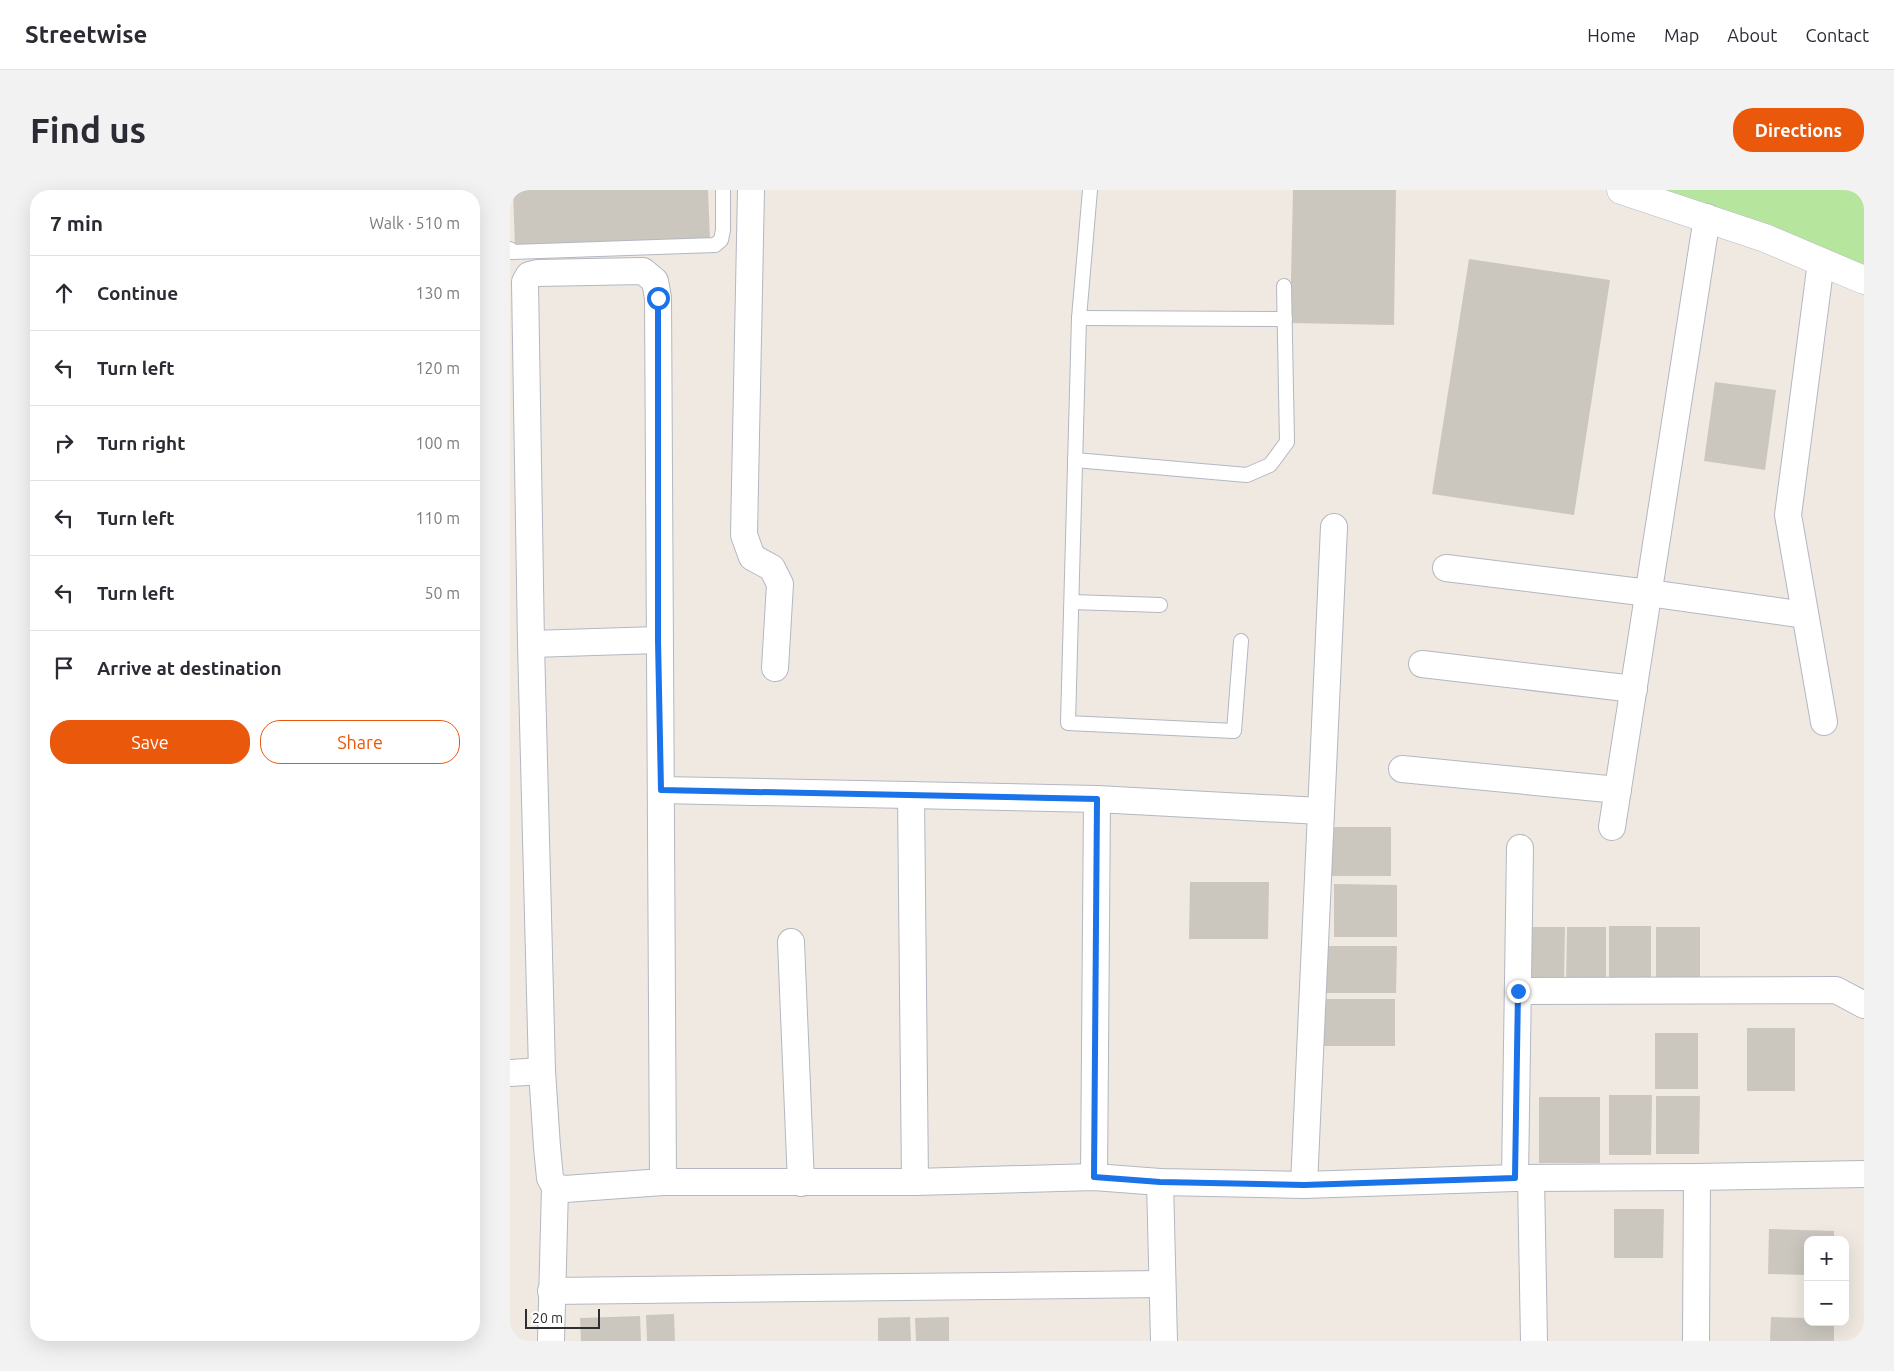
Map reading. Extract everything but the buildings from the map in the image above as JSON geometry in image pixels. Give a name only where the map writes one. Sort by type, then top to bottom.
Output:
[{"type":"street","points":[[750,190],[744,535],[752,556],[772,568],[780,584],[775,668]]},
{"type":"street","points":[[1621,190],[1707,217],[1765,238],[1864,280]]},
{"type":"street","points":[[1612,827],[1707,217]]},
{"type":"street","points":[[1821,262],[1788,515],[1824,722]]},
{"type":"street","points":[[551,1341],[555,1187],[550,1178],[542,1071],[531,644],[525,282],[529,275],[537,273],[643,271],[656,281],[658,298],[658,640],[661,790],[663,1182]]},
{"type":"street","points":[[1304,1185],[1334,527]]},
{"type":"street","points":[[1446,568],[1649,593],[1805,615]]},
{"type":"street","points":[[531,644],[658,640]]},
{"type":"street","points":[[1422,664],[1634,689]]},
{"type":"street","points":[[1402,769],[1618,790]]},
{"type":"street","points":[[661,790],[1097,799],[1320,811]]},
{"type":"street","points":[[911,795],[915,1182]]},
{"type":"street","points":[[1094,1177],[1097,799]]},
{"type":"street","points":[[1520,848],[1518,991],[1523,1178],[1534,1341]]},
{"type":"street","points":[[791,942],[801,1183]]},
{"type":"street","points":[[1518,991],[1836,990],[1864,1005]]},
{"type":"street","points":[[510,1073],[542,1071]]},
{"type":"street","points":[[555,1187],[565,1189],[663,1182],[915,1182],[1094,1177],[1160,1182],[1304,1185],[1523,1178],[1864,1174]]},
{"type":"street","points":[[1696,1341],[1697,1177]]},
{"type":"street","points":[[1160,1182],[1164,1341]]},
{"type":"street","points":[[551,1292],[1162,1284]]},
{"type":"lane","points":[[510,249],[512,252],[715,245],[721,240],[723,230],[723,190]]},
{"type":"lane","points":[[1090,190],[1079,318],[1068,723],[1234,731],[1241,641]]},
{"type":"lane","points":[[1075,460],[1247,475],[1270,466],[1287,442],[1284,286]]},
{"type":"lane","points":[[1079,318],[1285,319]]},
{"type":"lane","points":[[1072,602],[1160,605]]},
{"type":"green space","points":[[1648,190],[1864,190],[1864,270]]},
{"type":"route","points":[[658,298],[658,640],[661,790],[1097,799],[1094,1177],[1160,1182],[1304,1185],[1515,1178],[1518,991]]}]
